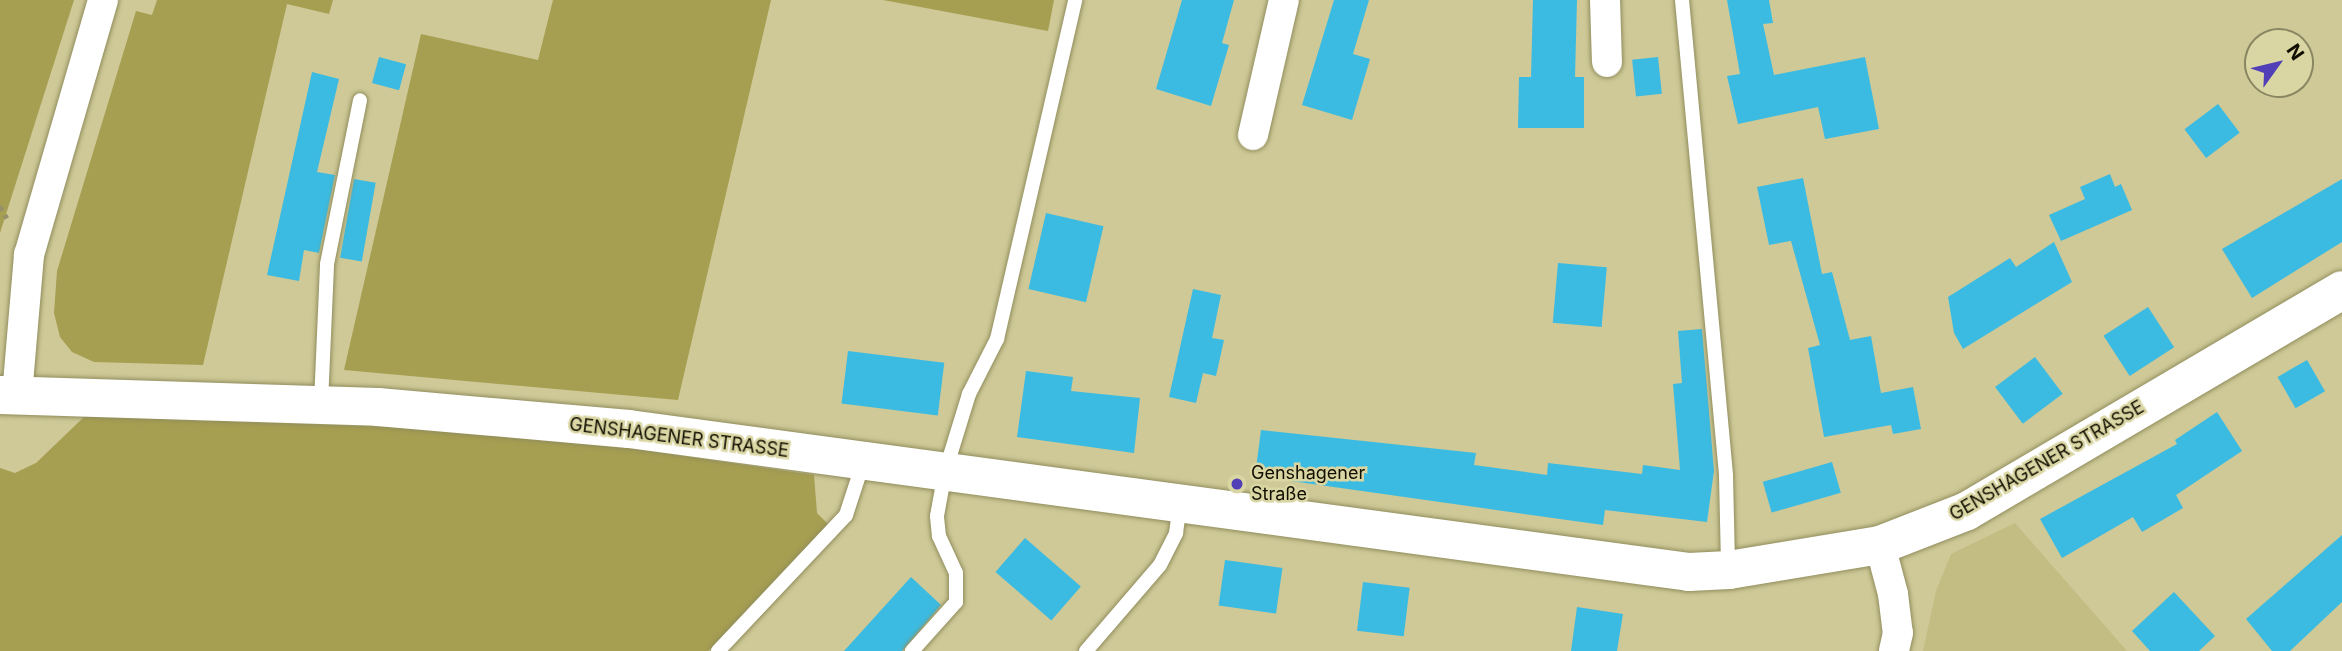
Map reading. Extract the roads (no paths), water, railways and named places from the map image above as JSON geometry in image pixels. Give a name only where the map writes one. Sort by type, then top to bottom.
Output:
[{"type":"street","points":[[8,395],[29,254],[103,0]]},
{"type":"street","points":[[1253,135],[1284,0]]},
{"type":"street","points":[[1605,0],[1607,62]]},
{"type":"street","name":"GENSHAGENER STRASSE","points":[[8,395],[321,404],[629,429],[1180,506],[1689,572],[1729,570],[1880,545],[1967,511],[2342,290]]},
{"type":"street","points":[[1880,545],[1893,594],[1898,632],[1894,651]]},
{"type":"lane","points":[[912,651],[956,602],[956,573],[939,536],[937,516],[945,472],[969,394],[997,339],[1075,0]]},
{"type":"lane","points":[[1682,0],[1726,476],[1729,570]]},
{"type":"lane","points":[[321,404],[328,255],[360,100]]},
{"type":"lane","points":[[718,651],[846,515],[863,461]]},
{"type":"lane","points":[[1086,651],[1160,565],[1176,533],[1180,506]]},
{"type":"place","name":"Genshagener Straße","points":[[1237,484]]}]
